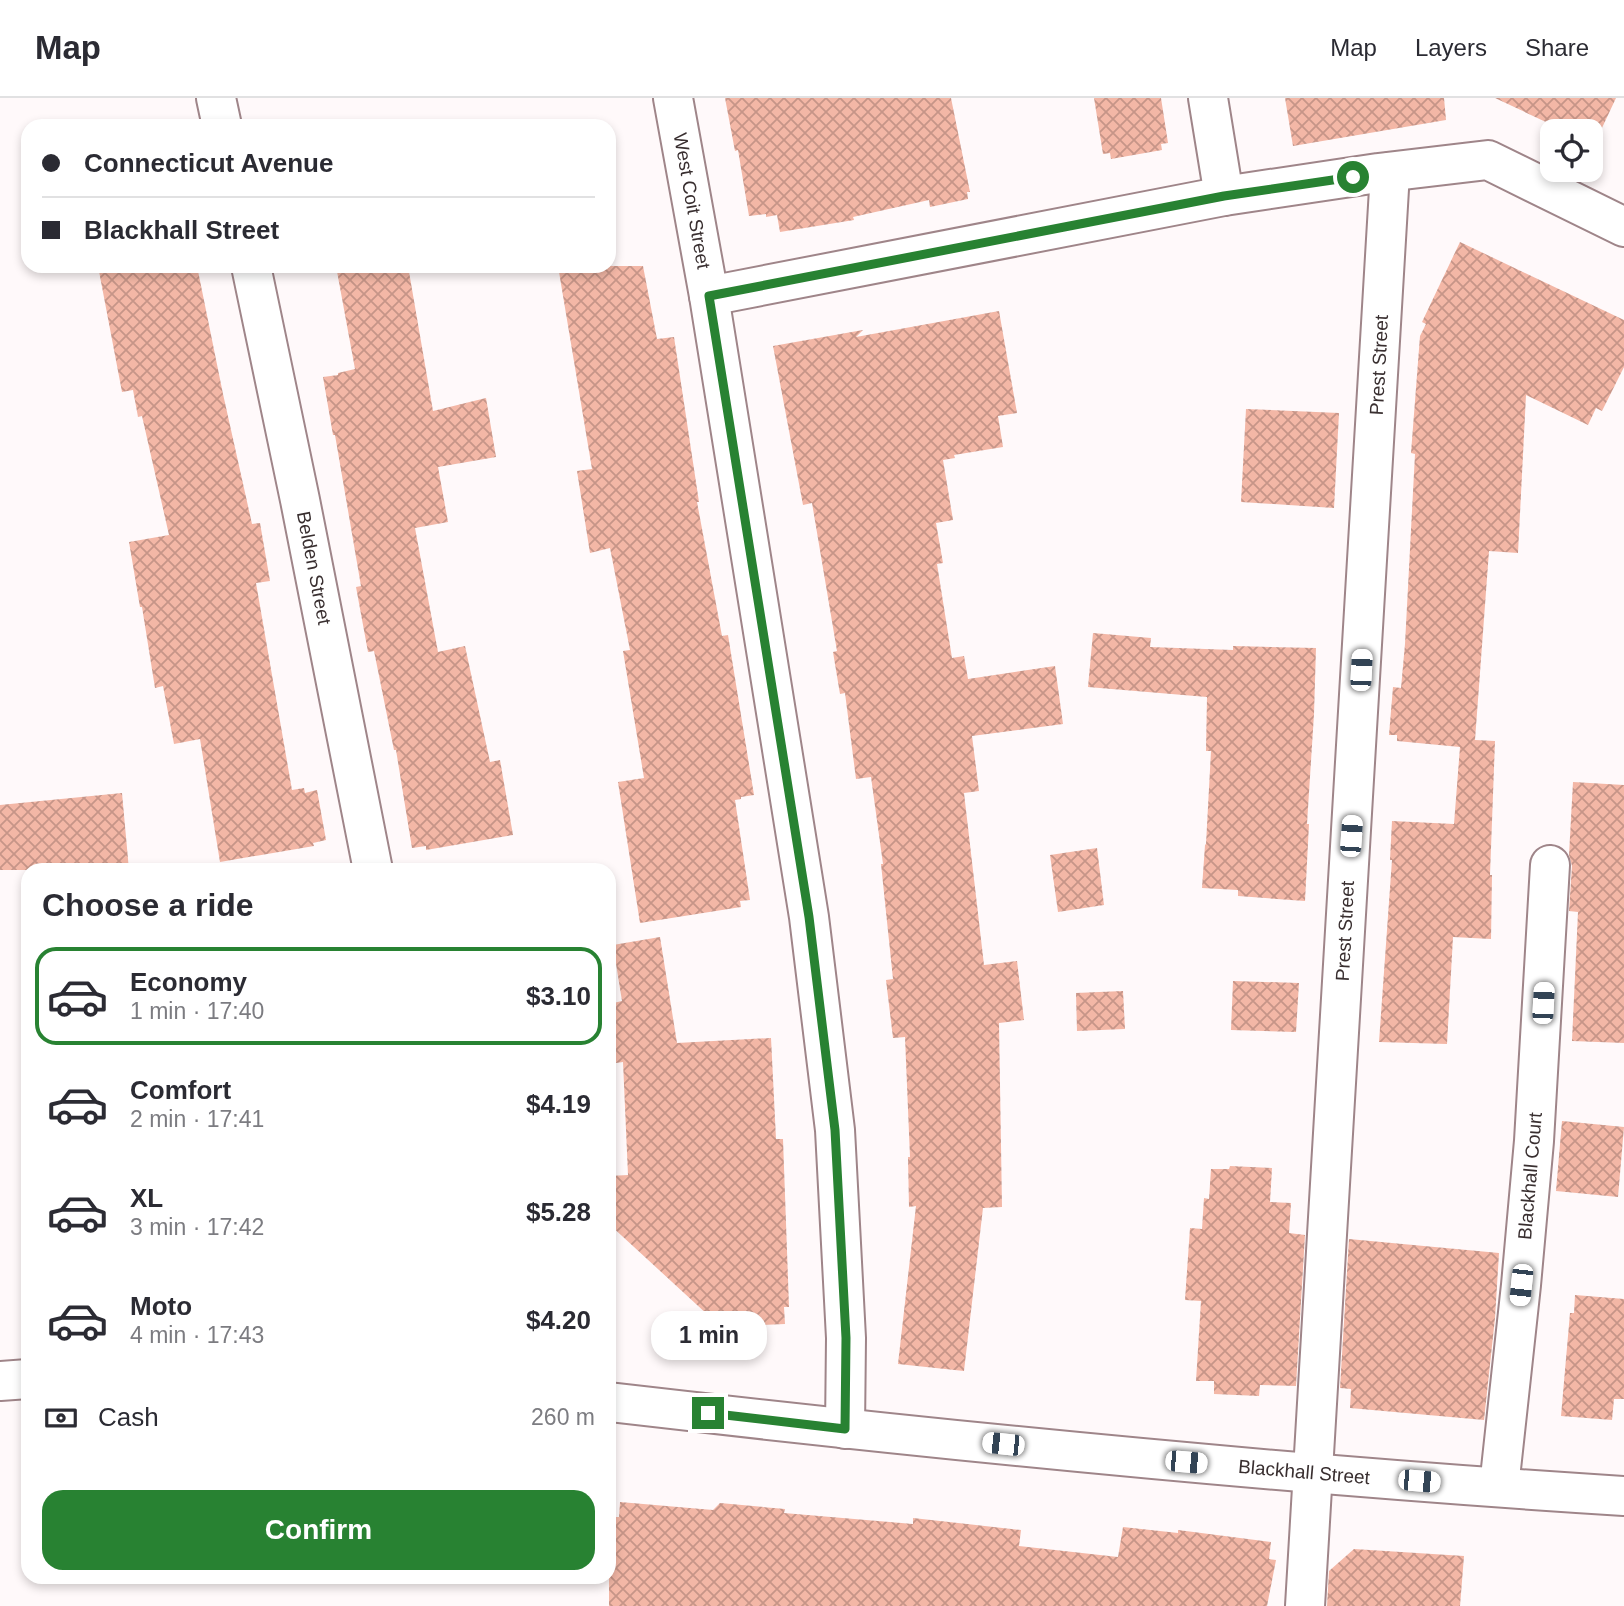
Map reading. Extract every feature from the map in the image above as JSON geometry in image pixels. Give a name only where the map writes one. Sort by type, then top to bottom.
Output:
[{"type":"street","points":[[216,98],[220,119]]},
{"type":"street","name":"West Coit Street","points":[[673,98],[709,296],[814,957],[835,1130],[846,1338],[845,1429]]},
{"type":"street","points":[[1208,98],[1224,196]]},
{"type":"street","points":[[709,296],[1224,196],[1488,160],[1624,227]]},
{"type":"street","name":"Prest Street","points":[[1305,1606],[1390,172]]},
{"type":"street","name":"Belden Street","points":[[252,273],[372,863]]},
{"type":"street","name":"Blackhall Court","points":[[1499,1487],[1532,1154],[1550,865]]},
{"type":"street","points":[[0,1381],[21,1379]]},
{"type":"street","name":"Blackhall Street","points":[[616,1403],[1147,1459],[1624,1496]]},
{"type":"building","points":[[725,98],[951,98],[970,192],[967,192],[968,199],[930,207],[929,200],[853,217],[854,220],[780,232],[777,215],[749,216],[738,150],[735,151]]},
{"type":"building","points":[[1094,98],[1161,98],[1168,143],[1161,144],[1162,150],[1111,159],[1110,153],[1103,154]]},
{"type":"building","points":[[1285,98],[1444,98],[1446,120],[1293,146]]},
{"type":"building","points":[[1495,98],[1616,98],[1603,126],[1603,119],[1540,119]]},
{"type":"building","points":[[1460,242],[1624,320],[1624,367],[1602,411],[1596,408],[1588,425],[1526,395],[1518,553],[1489,551],[1475,740],[1495,741],[1490,875],[1491,939],[1453,937],[1447,1044],[1379,1042],[1392,860],[1392,821],[1454,824],[1460,747],[1397,741],[1397,735],[1389,735],[1393,687],[1401,688],[1405,644],[1415,454],[1411,453],[1420,336],[1426,324],[1422,322]]},
{"type":"building","points":[[616,266],[643,266],[657,339],[674,337],[697,502],[722,636],[728,635],[754,795],[735,800],[750,900],[740,901],[741,907],[640,923],[618,782],[644,778],[623,651],[630,650],[610,548],[590,553],[577,471],[592,469],[559,273],[616,273]]},
{"type":"building","points":[[99,273],[198,273],[252,524],[260,523],[270,581],[256,583],[292,790],[304,788],[305,793],[317,790],[326,840],[313,843],[314,846],[220,862],[200,739],[174,744],[163,686],[155,688],[129,542],[169,535],[142,416],[138,417],[133,390],[122,392]]},
{"type":"building","points":[[337,273],[409,273],[433,411],[486,398],[496,457],[438,467],[448,522],[415,528],[438,652],[465,646],[490,762],[500,760],[513,835],[426,850],[426,846],[412,848],[396,750],[374,651],[368,652],[356,587],[361,586],[323,377],[355,369]]},
{"type":"building","points":[[999,311],[1017,413],[998,416],[1003,447],[954,455],[955,458],[943,460],[953,520],[936,523],[943,563],[937,564],[952,658],[964,656],[968,679],[1055,666],[1063,724],[972,736],[979,791],[964,793],[984,965],[1017,961],[1024,1020],[999,1023],[1002,1207],[983,1208],[964,1371],[898,1364],[916,1206],[909,1207],[910,1157],[905,1037],[893,1038],[886,980],[893,979],[883,864],[871,777],[856,779],[845,693],[840,694],[833,652],[837,651],[812,503],[803,505],[773,346],[863,330],[856,337]]},
{"type":"building","points":[[1246,409],[1339,413],[1334,508],[1241,502]]},
{"type":"building","points":[[1093,633],[1151,638],[1150,647],[1233,650],[1233,646],[1316,648],[1305,901],[1238,896],[1238,890],[1202,888],[1211,751],[1206,751],[1207,697],[1088,687]]},
{"type":"building","points":[[1573,782],[1624,785],[1624,1043],[1572,1041],[1578,912],[1569,911]]},
{"type":"building","points":[[122,793],[128,863],[21,863],[21,870],[0,870],[0,805]]},
{"type":"building","points":[[1097,848],[1104,905],[1058,912],[1050,855]]},
{"type":"building","points":[[660,937],[677,1043],[771,1038],[776,1139],[783,1139],[789,1307],[784,1307],[785,1324],[721,1327],[616,1230],[616,1176],[628,1175],[623,1062],[616,1063],[616,1002],[622,1001],[616,944]]},
{"type":"building","points":[[1233,981],[1299,983],[1296,1032],[1231,1030]]},
{"type":"building","points":[[1123,991],[1125,1029],[1077,1031],[1076,993]]},
{"type":"building","points":[[1562,1121],[1624,1127],[1618,1197],[1556,1191]]},
{"type":"building","points":[[1230,1166],[1272,1168],[1270,1202],[1291,1203],[1289,1233],[1305,1235],[1296,1386],[1260,1385],[1259,1396],[1214,1394],[1214,1381],[1196,1381],[1201,1301],[1185,1300],[1190,1228],[1202,1229],[1204,1198],[1209,1199],[1211,1169],[1229,1169]]},
{"type":"building","points":[[1349,1239],[1499,1253],[1484,1420],[1350,1408],[1351,1389],[1340,1388]]},
{"type":"building","points":[[1575,1295],[1624,1299],[1624,1399],[1614,1399],[1612,1420],[1561,1416],[1570,1313],[1574,1313]]},
{"type":"building","points":[[620,1502],[713,1510],[720,1503],[785,1509],[784,1513],[913,1524],[913,1518],[1021,1530],[1019,1546],[1118,1557],[1123,1527],[1178,1533],[1178,1530],[1271,1542],[1269,1559],[1276,1560],[1267,1606],[609,1606],[609,1584],[616,1584],[616,1517],[619,1517]]},
{"type":"building","points":[[1354,1549],[1464,1556],[1460,1606],[1327,1606],[1329,1571]]},
{"type":"route","points":[[708,1413],[845,1429],[846,1338],[835,1130],[816,970],[709,296],[1224,196],[1353,177]]}]
